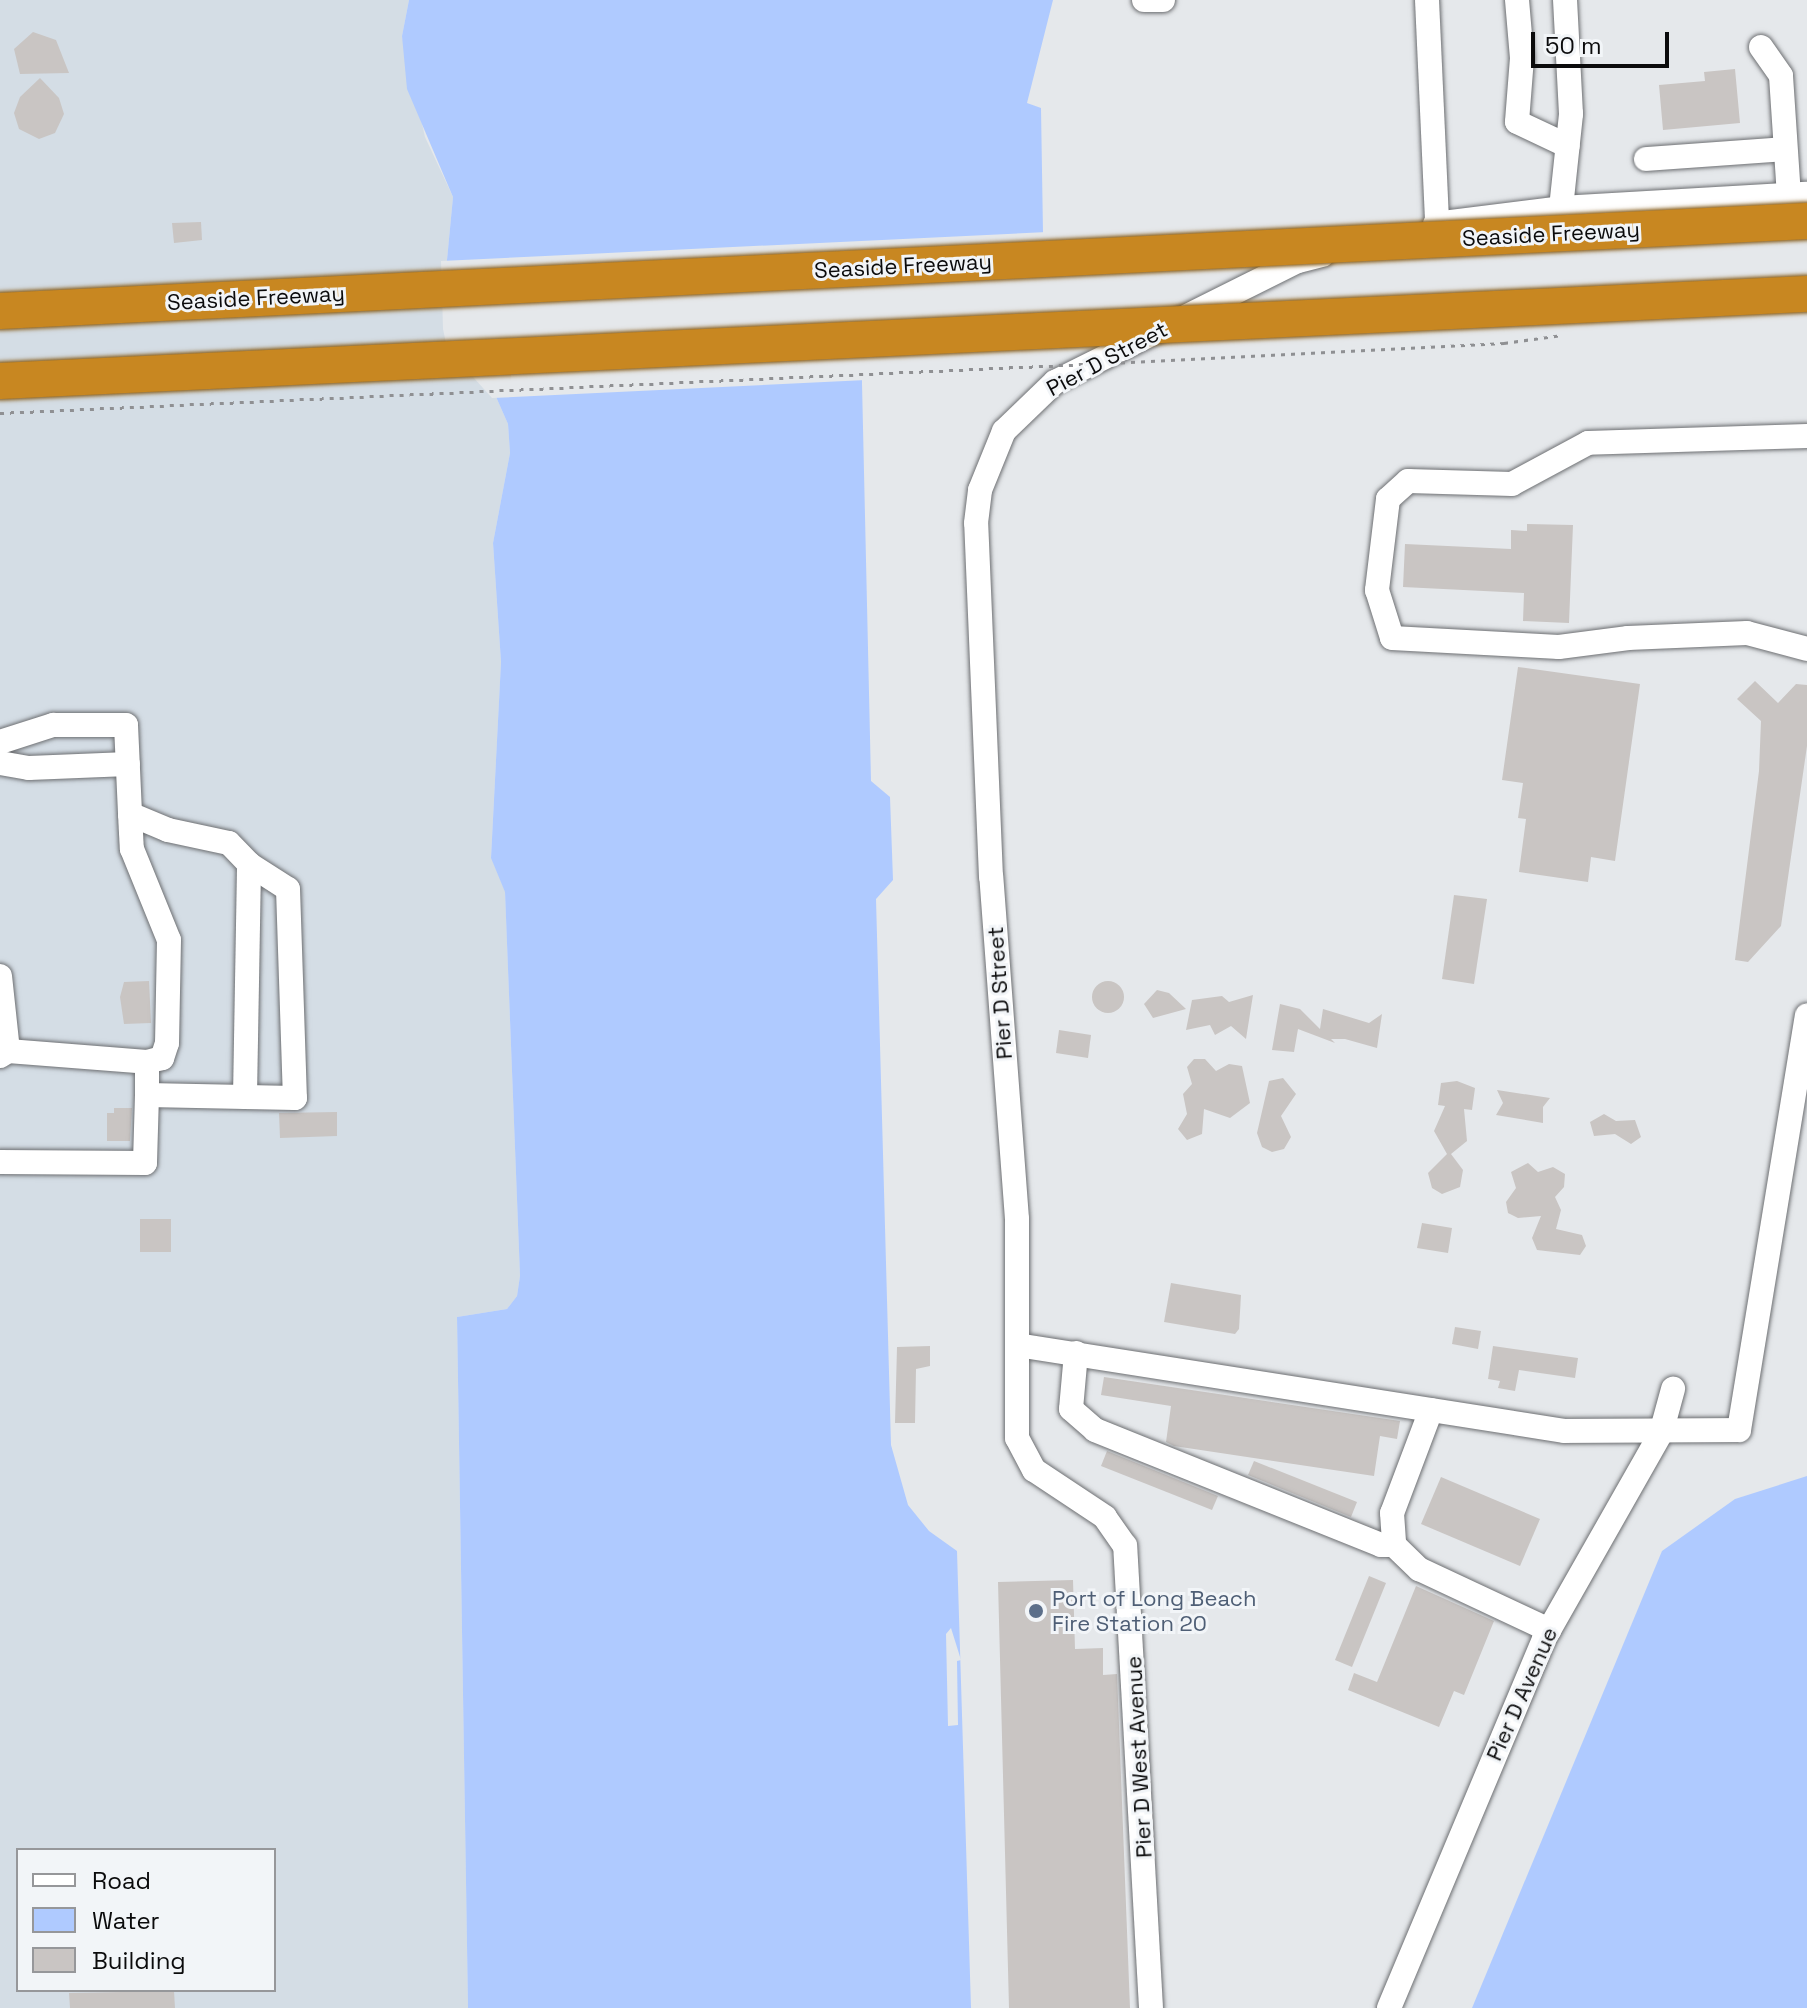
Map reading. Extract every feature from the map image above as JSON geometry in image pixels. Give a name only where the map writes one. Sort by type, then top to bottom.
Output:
[{"type":"highway","name":"Seaside Freeway","points":[[0,311],[1801,204]]},
{"type":"highway","points":[[0,381],[1807,294]]},
{"type":"street","points":[[1144,0],[1163,0]]},
{"type":"street","points":[[1427,0],[1437,224]]},
{"type":"street","points":[[1517,0],[1522,58],[1517,122],[1568,146]]},
{"type":"street","points":[[1561,208],[1571,114],[1565,0]]},
{"type":"street","points":[[1761,47],[1781,76],[1785,149],[1801,204]]},
{"type":"street","points":[[1646,159],[1785,149]]},
{"type":"street","name":"Pier D Street","points":[[1017,1219],[991,877],[976,556],[980,490],[1004,431],[1055,382],[1298,261],[1437,224],[1561,208],[1801,204]]},
{"type":"street","points":[[1807,436],[1588,443],[1512,484],[1408,481],[1388,499],[1377,590],[1392,638],[1559,647],[1628,638],[1747,633],[1807,649]]},
{"type":"street","points":[[0,742],[53,725],[126,725],[132,849],[169,940],[167,1043],[162,1058],[147,1062],[4,1054],[0,976]]},
{"type":"street","points":[[0,763],[29,768],[128,764]]},
{"type":"street","points":[[130,814],[168,830],[229,843],[249,864],[288,889],[295,1098],[147,1095]]},
{"type":"street","points":[[245,1097],[249,864]]},
{"type":"street","points":[[1017,1345],[1565,1431],[1661,1433],[1739,1430],[1807,1016]]},
{"type":"street","points":[[0,1162],[145,1163],[147,1062]]},
{"type":"street","name":"Pier D West Avenue","points":[[1017,1219],[1017,1438],[1034,1470],[1105,1517],[1125,1546],[1151,2008]]},
{"type":"street","points":[[1076,1353],[1071,1409],[1095,1430],[1381,1545],[1394,1545]]},
{"type":"street","name":"Pier D Avenue","points":[[1389,2008],[1549,1630],[1661,1433],[1673,1389]]},
{"type":"street","points":[[1431,1410],[1392,1513],[1394,1545],[1419,1569],[1549,1630]]},
{"type":"path","points":[[0,413],[1504,343],[1565,334]]},
{"type":"shaded area","points":[[0,0],[409,0],[402,36],[425,137],[453,197],[445,281],[508,424],[510,453],[493,543],[501,662],[491,857],[505,891],[520,1276],[517,1296],[507,1309],[457,1317],[468,2008],[0,2008]]},
{"type":"water","points":[[409,0],[1053,0],[1027,103],[1041,108],[1043,233],[904,293],[890,306],[862,368],[871,781],[890,797],[893,880],[876,899],[891,1445],[908,1505],[929,1531],[957,1551],[971,2008],[468,2008],[457,1317],[507,1309],[517,1296],[520,1276],[505,892],[491,858],[501,662],[493,543],[510,453],[508,424],[445,281],[453,197],[407,89],[402,36]]},
{"type":"water","points":[[1807,1476],[1807,2008],[1472,2008],[1662,1551],[1735,1499]]},
{"type":"pier","points":[[1047,232],[1027,259],[976,273],[909,302],[903,299],[874,340],[866,380],[492,398],[447,348],[443,329],[441,261]]},
{"type":"pier","points":[[951,1628],[961,1660],[957,1661],[958,1725],[948,1726],[946,1634]]},
{"type":"building","points":[[33,32],[56,40],[69,73],[20,74],[14,49]]},
{"type":"building","points":[[1735,69],[1740,123],[1663,130],[1659,85],[1705,81],[1704,72]]},
{"type":"building","points":[[40,78],[59,98],[64,114],[55,133],[39,139],[19,129],[14,113],[20,97]]},
{"type":"building","points":[[201,222],[202,240],[174,243],[172,223]]},
{"type":"building","points":[[1527,524],[1573,525],[1569,623],[1523,621],[1524,593],[1403,587],[1405,544],[1511,549],[1511,530],[1527,531]]},
{"type":"building","points":[[1518,667],[1640,684],[1615,861],[1591,857],[1588,882],[1519,872],[1526,819],[1518,818],[1523,783],[1502,780]]},
{"type":"building","points":[[1755,681],[1778,703],[1796,684],[1807,685],[1807,746],[1781,926],[1748,962],[1735,960],[1759,771],[1761,721],[1737,699]]},
{"type":"building","points":[[1454,895],[1487,899],[1474,984],[1442,979]]},
{"type":"building","points":[[149,981],[151,1023],[124,1024],[120,997],[124,982]]},
{"type":"building","points":[[1108,981],[1119,986],[1124,997],[1119,1008],[1108,1013],[1097,1008],[1092,997],[1097,986]]},
{"type":"building","points":[[1157,990],[1169,993],[1186,1009],[1153,1018],[1144,1004]]},
{"type":"building","points":[[1253,995],[1246,1039],[1231,1026],[1215,1035],[1210,1025],[1186,1030],[1192,1000],[1222,996],[1229,1002]]},
{"type":"building","points":[[1280,1004],[1300,1009],[1320,1029],[1323,1009],[1369,1023],[1382,1014],[1377,1048],[1345,1039],[1331,1039],[1335,1043],[1298,1029],[1294,1052],[1272,1050]]},
{"type":"building","points":[[1059,1030],[1091,1035],[1088,1058],[1056,1053]]},
{"type":"building","points":[[1194,1059],[1205,1059],[1216,1071],[1229,1064],[1242,1066],[1250,1103],[1230,1118],[1204,1109],[1202,1134],[1187,1140],[1178,1129],[1187,1114],[1183,1094],[1192,1084],[1187,1067]]},
{"type":"building","points":[[1283,1078],[1296,1094],[1281,1116],[1291,1137],[1284,1149],[1272,1152],[1262,1147],[1257,1133],[1269,1081]]},
{"type":"building","points":[[1457,1081],[1475,1088],[1472,1110],[1464,1109],[1467,1141],[1451,1154],[1463,1170],[1460,1187],[1442,1194],[1432,1188],[1428,1173],[1447,1154],[1434,1131],[1445,1106],[1438,1105],[1441,1083]]},
{"type":"building","points":[[1497,1090],[1550,1098],[1543,1107],[1543,1123],[1496,1115],[1503,1103]]},
{"type":"building","points":[[114,1108],[132,1108],[130,1141],[107,1141],[107,1113],[114,1113]]},
{"type":"building","points":[[337,1112],[337,1136],[280,1138],[279,1113]]},
{"type":"building","points":[[1604,1114],[1616,1121],[1635,1120],[1641,1137],[1631,1144],[1615,1134],[1594,1136],[1590,1122]]},
{"type":"building","points":[[1528,1163],[1538,1172],[1553,1167],[1565,1174],[1564,1187],[1555,1197],[1561,1210],[1556,1229],[1582,1235],[1586,1246],[1580,1255],[1537,1250],[1532,1238],[1541,1216],[1518,1218],[1508,1213],[1506,1202],[1516,1188],[1511,1172]]},
{"type":"building","points":[[140,1219],[171,1219],[171,1252],[140,1252]]},
{"type":"building","points":[[1422,1223],[1452,1228],[1448,1253],[1417,1248]]},
{"type":"building","points":[[1171,1283],[1241,1295],[1239,1329],[1235,1334],[1164,1322]]},
{"type":"building","points":[[1455,1327],[1481,1331],[1478,1349],[1452,1344]]},
{"type":"building","points":[[930,1346],[930,1366],[916,1369],[915,1423],[895,1423],[897,1347]]},
{"type":"building","points":[[1493,1346],[1578,1358],[1575,1378],[1519,1370],[1515,1391],[1498,1388],[1500,1381],[1488,1379]]},
{"type":"building","points":[[1104,1377],[1400,1421],[1397,1439],[1380,1436],[1374,1476],[1174,1446],[1166,1442],[1171,1406],[1101,1395]]},
{"type":"building","points":[[1107,1451],[1218,1496],[1212,1510],[1101,1466]]},
{"type":"building","points":[[1254,1461],[1357,1502],[1351,1517],[1248,1475]]},
{"type":"building","points":[[1441,1477],[1540,1519],[1520,1566],[1421,1524]]},
{"type":"building","points":[[1369,1576],[1386,1583],[1352,1667],[1335,1660]]},
{"type":"building","points":[[1073,1580],[1075,1649],[1103,1648],[1103,1675],[1117,1674],[1130,2008],[1009,2008],[998,1582]]},
{"type":"building","points":[[1416,1586],[1494,1621],[1464,1695],[1454,1691],[1439,1727],[1348,1690],[1354,1673],[1377,1682]]},
{"type":"building","points":[[174,1992],[175,2008],[70,2008],[69,1993]]},
{"type":"place","name":"Port of Long Beach Fire Station 20","points":[[1036,1611]]}]
